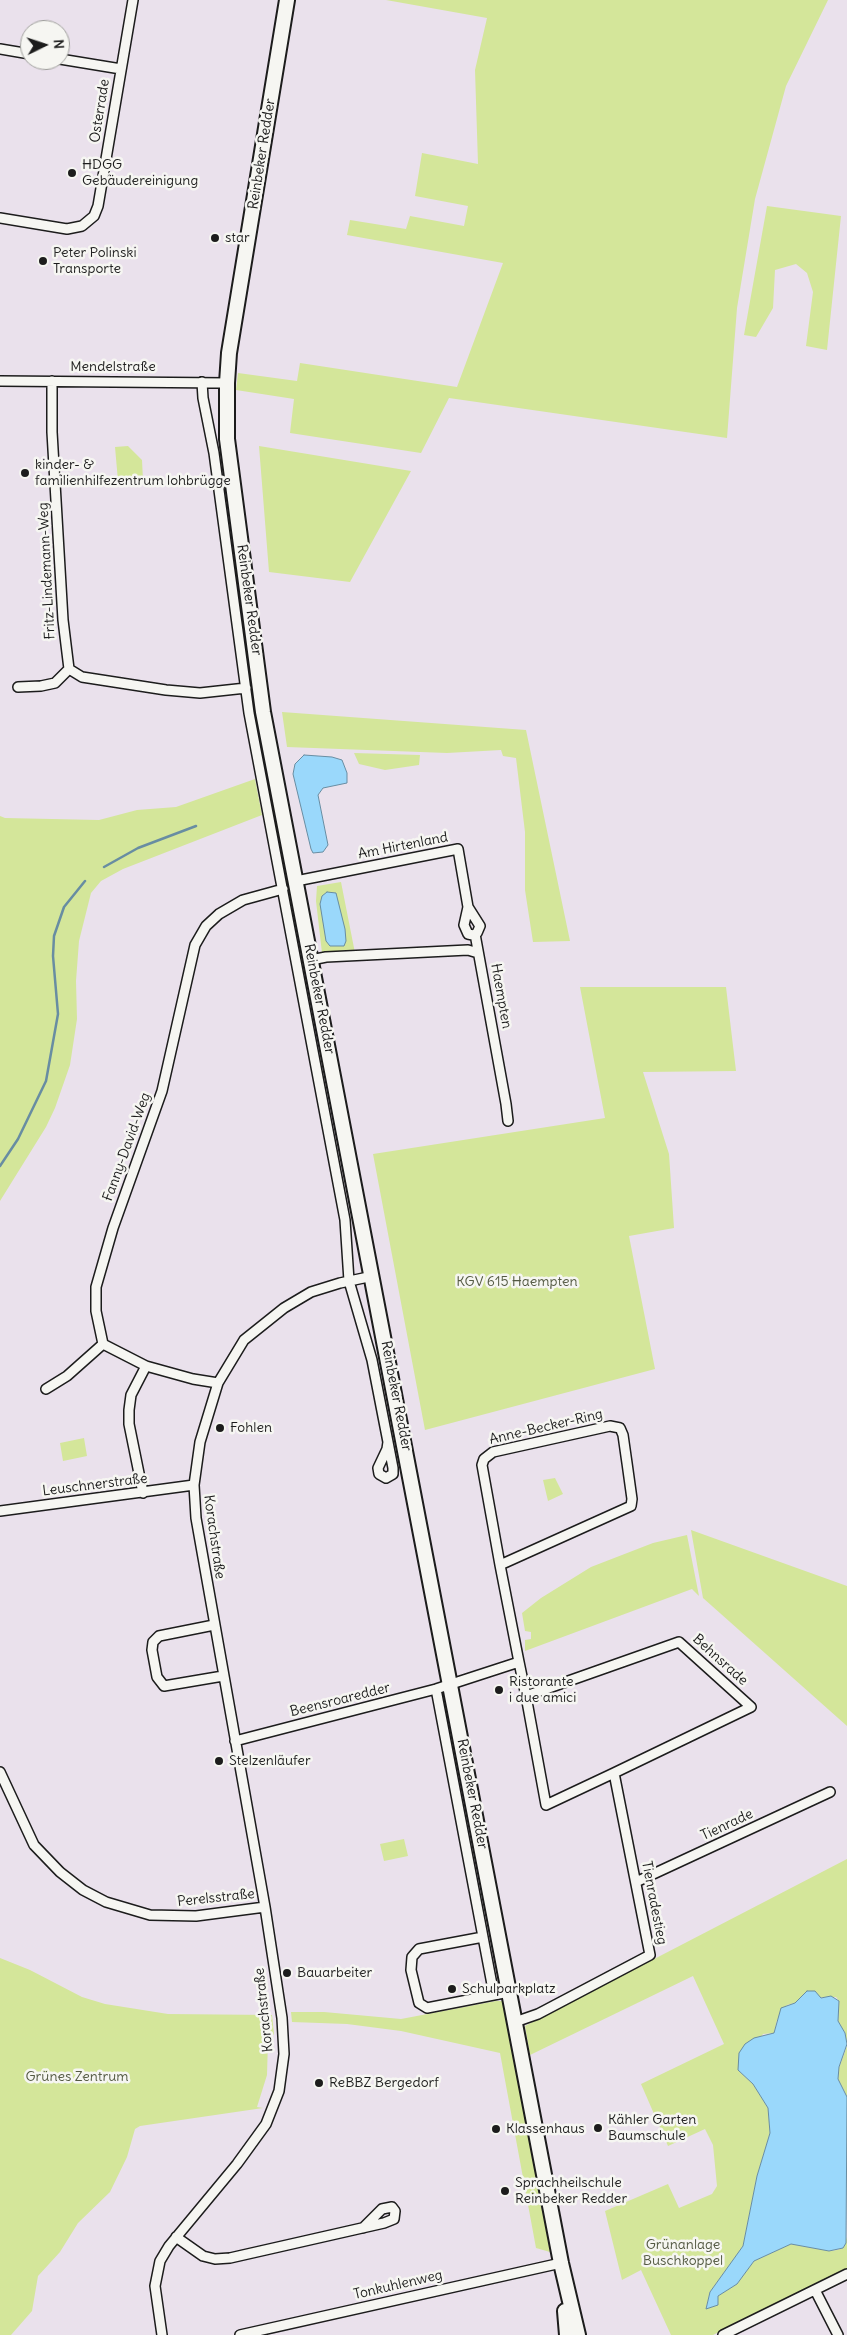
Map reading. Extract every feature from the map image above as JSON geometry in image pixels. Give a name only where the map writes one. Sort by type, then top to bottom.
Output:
[{"type":"main road","name":"Reinbeker Redder","points":[[288,0],[234,326],[227,383],[227,439],[263,712],[373,1276],[561,2263],[578,2335]]},
{"type":"main road","name":"Reinbeker Redder","points":[[561,2263],[567,2335]]},
{"type":"street","name":"Osterrade","points":[[0,218],[67,229],[87,224],[94,216],[98,206],[133,0]]},
{"type":"street","points":[[0,48],[20,52]]},
{"type":"street","points":[[70,61],[121,69]]},
{"type":"street","name":"Mendelstraße","points":[[0,381],[227,383]]},
{"type":"street","name":"Fritz-Lindemann-Weg","points":[[52,381],[52,432],[63,620],[70,669]]},
{"type":"street","name":"Reinbeker Redder","points":[[202,382],[202,398],[214,453],[246,688],[282,890],[345,1220],[349,1281],[372,1360],[388,1442]]},
{"type":"street","points":[[18,687],[41,686],[55,682],[70,669],[88,678],[166,690],[200,693],[246,688]]},
{"type":"street","name":"Am Hirtenland","points":[[296,881],[458,849],[468,907],[464,925],[468,934],[475,934]]},
{"type":"street","name":"Fanny-David-Weg","points":[[103,1344],[96,1311],[96,1287],[113,1228],[162,1091],[195,945],[206,926],[219,914],[242,900],[259,894],[282,890]]},
{"type":"street","name":"Am Hirtenland","points":[[468,907],[480,926],[475,934],[478,953]]},
{"type":"street","name":"Haempten","points":[[312,960],[326,957],[475,950],[478,953],[508,1122]]},
{"type":"street","name":"Korachstraße","points":[[162,2335],[155,2280],[161,2258],[176,2237],[256,2141],[266,2124],[283,2074],[283,2033],[264,1907],[196,1518],[194,1485],[200,1442],[218,1383],[244,1340],[265,1322],[311,1292],[373,1276]]},
{"type":"street","points":[[46,1389],[67,1376],[103,1344],[146,1366],[186,1377],[218,1383]]},
{"type":"street","points":[[143,1493],[129,1424],[129,1410],[131,1395],[146,1366]]},
{"type":"street","name":"Anne-Becker-Ring","points":[[500,1565],[631,1506],[632,1499],[627,1462],[623,1435],[620,1428],[610,1426],[493,1452],[485,1456],[482,1465],[500,1565],[519,1662]]},
{"type":"street","name":"Leuschnerstraße","points":[[0,1511],[194,1485]]},
{"type":"street","points":[[214,1625],[159,1636],[153,1642],[152,1650],[157,1678],[167,1688],[224,1676]]},
{"type":"street","name":"Behnsrade","points":[[519,1662],[546,1805],[751,1706],[679,1642],[526,1696]]},
{"type":"street","points":[[451,1684],[519,1662]]},
{"type":"street","name":"Beensroaredder","points":[[235,1741],[451,1684]]},
{"type":"street","name":"Reinbeker Redder","points":[[436,1689],[494,1995]]},
{"type":"street","name":"Perelsstraße","points":[[0,1772],[34,1845],[60,1872],[82,1890],[106,1902],[150,1915],[196,1916],[264,1907]]},
{"type":"street","name":"Tienradestieg","points":[[515,2022],[538,2014],[650,1956],[614,1773]]},
{"type":"street","name":"Tienrade","points":[[636,1882],[830,1792]]},
{"type":"street","points":[[483,1937],[418,1950],[412,1957],[411,1970],[414,1991],[419,2003],[427,2008],[509,1992]]},
{"type":"street","points":[[176,2237],[192,2250],[214,2259],[230,2258],[363,2228]]},
{"type":"street","name":"Tonkuhlenweg","points":[[240,2335],[561,2263]]},
{"type":"street","points":[[723,2335],[847,2274]]},
{"type":"street","points":[[815,2290],[838,2335]]},
{"type":"green space","points":[[386,0],[828,0],[786,86],[755,199],[737,308],[727,438],[449,398],[421,453],[290,433],[294,399],[236,390],[238,373],[297,381],[300,363],[457,387],[503,263],[347,235],[350,220],[406,229],[410,216],[464,226],[468,206],[415,196],[422,153],[478,164],[475,70],[487,18]]},
{"type":"green space","points":[[767,206],[841,216],[827,350],[806,346],[813,292],[807,273],[796,264],[775,270],[773,308],[756,337],[744,335]]},
{"type":"green space","points":[[128,446],[142,460],[143,480],[118,481],[115,447]]},
{"type":"green space","points":[[259,446],[411,471],[350,582],[269,572]]},
{"type":"green space","points":[[282,712],[526,730],[570,941],[533,942],[525,890],[525,832],[516,758],[503,756],[501,750],[447,753],[287,747]]},
{"type":"green space","points":[[354,753],[420,755],[419,765],[385,770],[359,764]]},
{"type":"green space","points":[[255,779],[262,815],[123,869],[101,881],[91,893],[79,941],[76,981],[77,1019],[70,1065],[55,1108],[46,1127],[0,1201],[0,816],[5,818],[99,820],[137,810],[176,807]]},
{"type":"green space","points":[[341,882],[355,953],[349,950],[322,953],[316,901],[317,886]]},
{"type":"green space","name":"KGV 615 Haempten","points":[[580,987],[726,987],[736,1071],[643,1072],[669,1154],[674,1228],[629,1236],[655,1369],[425,1430],[373,1154],[605,1118]]},
{"type":"green space","points":[[84,1438],[87,1456],[63,1461],[60,1443]]},
{"type":"green space","points":[[555,1478],[563,1494],[548,1501],[543,1480]]},
{"type":"green space","points":[[691,1530],[847,1586],[847,1726],[703,1598]]},
{"type":"green space","points":[[687,1535],[699,1596],[692,1589],[525,1651],[525,1640],[531,1639],[531,1632],[525,1631],[522,1613],[541,1598],[591,1567],[653,1543]]},
{"type":"green space","points":[[404,1839],[408,1856],[384,1861],[380,1844]]},
{"type":"green space","name":"Grünanlage Buschkoppel","points":[[847,1859],[847,2044],[845,2033],[838,2021],[839,2001],[836,1997],[802,1998],[795,2003],[787,2005],[777,2020],[774,2033],[763,2034],[738,2070],[753,2084],[768,2108],[770,2133],[757,2176],[743,2246],[710,2292],[706,2308],[718,2305],[718,2296],[737,2284],[754,2261],[791,2244],[829,2251],[837,2250],[843,2248],[847,2237],[847,2269],[713,2335],[671,2335],[641,2270],[622,2280],[605,2211],[668,2184],[679,2208],[712,2194],[717,2186],[713,2145],[705,2129],[668,2146],[641,2084],[724,2044],[693,1976],[530,2055],[525,2026]]},
{"type":"green space","name":"Grünes Zentrum","points":[[0,1958],[30,1970],[82,1997],[105,2004],[168,2014],[272,2015],[274,2034],[268,2041],[267,2075],[257,2107],[263,2108],[140,2126],[135,2129],[127,2157],[110,2192],[78,2223],[60,2252],[38,2276],[32,2311],[11,2335],[0,2335]]},
{"type":"green space","points":[[504,2001],[550,2252],[536,2248],[500,2053],[401,2031],[347,2024],[292,2022],[291,2012],[324,2012],[401,2019]]},
{"type":"green space","points":[[847,2046],[847,2097],[838,2079],[839,2068]]},
{"type":"water","points":[[304,755],[332,757],[342,760],[347,773],[347,783],[323,788],[318,795],[328,845],[323,852],[313,853],[311,849],[293,774],[295,764]]},
{"type":"water","points":[[327,892],[336,893],[345,929],[346,941],[344,946],[330,946],[326,941],[320,904],[322,896]]},
{"type":"water","points":[[807,1991],[815,1991],[821,1998],[831,1996],[839,2001],[838,2021],[845,2033],[847,2044],[839,2067],[838,2079],[847,2097],[846,2243],[843,2248],[829,2251],[791,2244],[754,2261],[737,2284],[718,2296],[718,2305],[706,2309],[710,2292],[743,2246],[757,2176],[770,2133],[768,2108],[753,2084],[738,2070],[739,2053],[745,2044],[754,2038],[774,2033],[781,2008],[795,2003]]},
{"type":"waterway","points":[[104,867],[138,848],[196,826]]},
{"type":"waterway","points":[[0,1166],[18,1139],[46,1081],[58,1014],[53,956],[54,936],[64,907],[85,881]]},
{"type":"place","name":"HDGG Gebäudereinigung","points":[[72,173]]},
{"type":"place","name":"star","points":[[215,238]]},
{"type":"place","name":"Peter Polinski Transporte","points":[[43,261]]},
{"type":"place","name":"kinder- & familienhilfezentrum lohbrügge","points":[[25,473]]},
{"type":"place","name":"Fohlen","points":[[220,1428]]},
{"type":"place","name":"Ristorante i due amici","points":[[499,1690]]},
{"type":"place","name":"Stelzenläufer","points":[[219,1761]]},
{"type":"place","name":"Bauarbeiter","points":[[287,1973]]},
{"type":"place","name":"Schulparkplatz","points":[[452,1989]]},
{"type":"place","name":"ReBBZ Bergedorf","points":[[319,2083]]},
{"type":"place","name":"Kähler Garten Baumschule","points":[[598,2128]]},
{"type":"place","name":"Klassenhaus","points":[[496,2129]]},
{"type":"place","name":"Sprachheilschule Reinbeker Redder","points":[[505,2191]]}]
